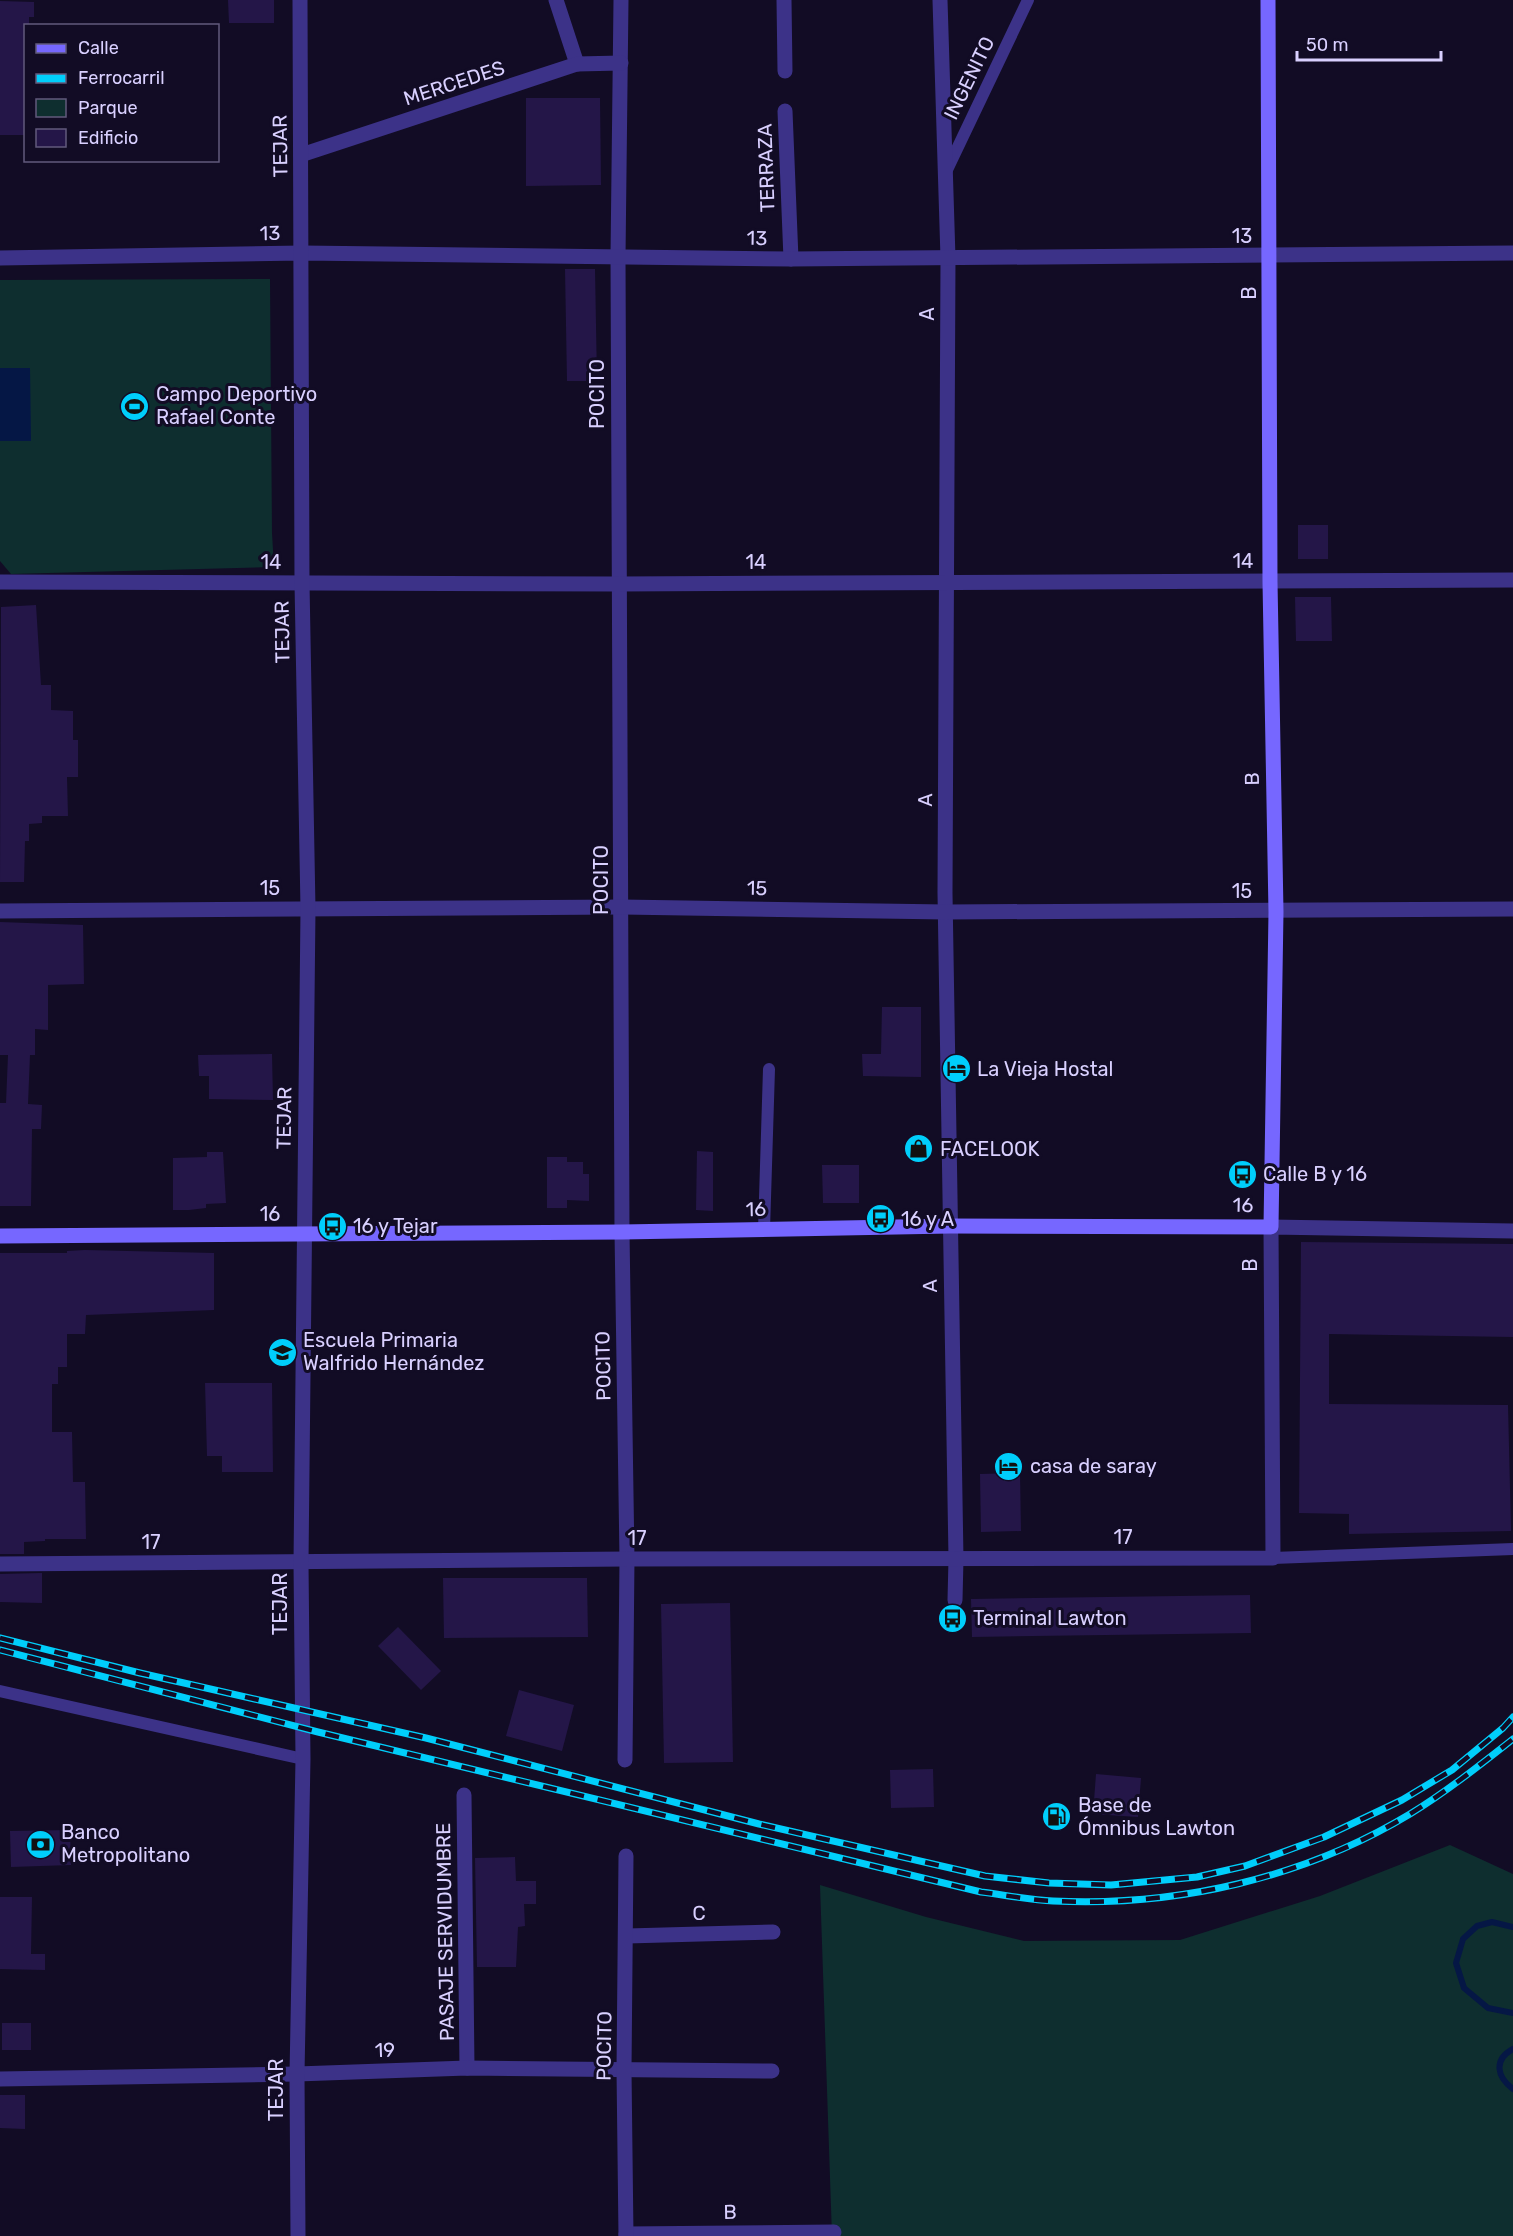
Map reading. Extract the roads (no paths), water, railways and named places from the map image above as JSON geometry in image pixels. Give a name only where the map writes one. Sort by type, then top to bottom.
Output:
[{"type":"street","name":"TEJAR","points":[[298,2236],[297,2074],[303,1759],[301,1563],[303,1235],[308,909],[302,583],[300,0]]},
{"type":"street","points":[[556,0],[577,64]]},
{"type":"street","name":"POCITO","points":[[621,0],[618,257],[622,1232],[627,1559],[625,1760]]},
{"type":"street","points":[[784,0],[785,71]]},
{"type":"street","name":"A","points":[[940,0],[948,258],[946,912],[955,1600]]},
{"type":"street","name":"B","points":[[1268,0],[1270,582],[1276,912],[1271,1227],[1273,1558]]},
{"type":"street","name":"MERCEDES","points":[[301,155],[577,64],[621,63]]},
{"type":"street","name":"TERRAZA","points":[[785,111],[791,259]]},
{"type":"street","name":"13","points":[[0,258],[302,253],[791,259],[1513,254]]},
{"type":"street","name":"14","points":[[0,582],[619,584],[1513,580]]},
{"type":"street","name":"15","points":[[0,911],[622,907],[946,912],[1513,909]]},
{"type":"street","name":"16","points":[[0,1236],[622,1232],[950,1226],[1271,1227],[1513,1231]]},
{"type":"street","name":"17","points":[[0,1564],[627,1559],[1273,1558]]},
{"type":"street","name":"PASAJE SERVIDUMBRE","points":[[464,1795],[467,2068]]},
{"type":"street","name":"POCITO","points":[[626,1856],[624,2070],[626,2235]]},
{"type":"street","name":"C","points":[[627,1936],[773,1932]]},
{"type":"street","name":"19","points":[[0,2079],[297,2074],[467,2068],[772,2071]]},
{"type":"street","name":"B","points":[[626,2235],[834,2232]]},
{"type":"lane","name":"INGENITO","points":[[945,174],[1028,0]]},
{"type":"lane","points":[[764,1230],[769,1069]]},
{"type":"lane","points":[[1273,1558],[1513,1549]]},
{"type":"lane","points":[[0,1691],[303,1759]]},
{"type":"water","points":[[0,368],[30,368],[31,441],[0,441]]},
{"type":"waterway","points":[[1513,1927],[1492,1922],[1477,1926],[1463,1939],[1456,1963],[1464,1988],[1488,2008],[1513,2013]]},
{"type":"waterway","points":[[1513,2049],[1502,2058],[1500,2063],[1503,2079],[1513,2089]]},
{"type":"railway","points":[[0,1638],[140,1673],[426,1738],[759,1824],[985,1876],[1049,1883],[1111,1885],[1197,1877],[1245,1866],[1324,1837],[1402,1800],[1452,1770],[1513,1717]]},
{"type":"railway","points":[[0,1650],[318,1732],[981,1892],[1053,1901],[1100,1902],[1146,1899],[1238,1884],[1283,1871],[1327,1855],[1410,1814],[1513,1739]]},
{"type":"place","name":"Campo Deportivo Rafael Conte","points":[[135,406]]},
{"type":"place","name":"La Vieja Hostal","points":[[956,1069]]},
{"type":"place","name":"FACELOOK","points":[[919,1149]]},
{"type":"place","name":"Calle B y 16","points":[[1242,1174]]},
{"type":"place","name":"16 y A","points":[[880,1219]]},
{"type":"place","name":"16 y Tejar","points":[[332,1226]]},
{"type":"place","name":"Escuela Primaria Walfrido Hernández","points":[[282,1352]]},
{"type":"place","name":"casa de saray","points":[[1009,1466]]},
{"type":"place","name":"Terminal Lawton","points":[[952,1618]]},
{"type":"place","name":"Base de Ómnibus Lawton","points":[[1057,1817]]},
{"type":"place","name":"Banco Metropolitano","points":[[40,1844]]}]
